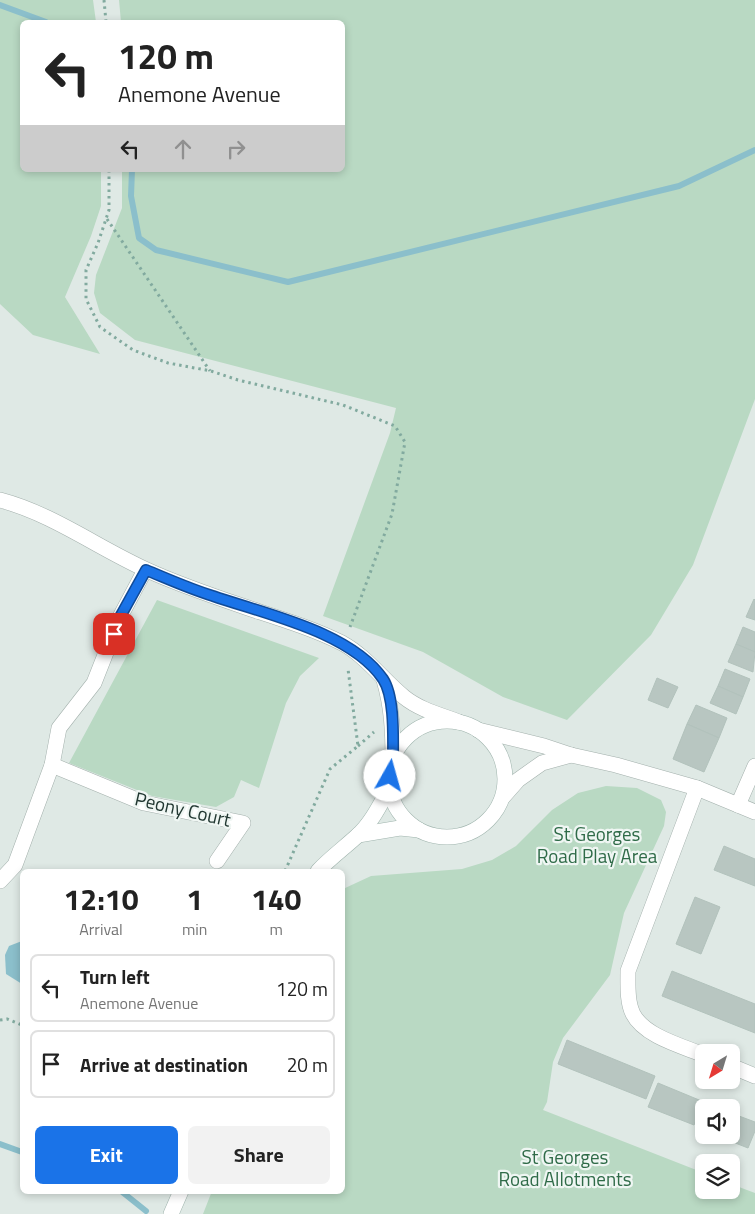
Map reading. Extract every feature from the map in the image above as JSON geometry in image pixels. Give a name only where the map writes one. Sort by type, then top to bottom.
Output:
[{"type":"street","points":[[0,500],[9,502],[59,524],[146,570],[202,593],[300,625],[343,644],[366,660],[384,680],[406,699],[426,709],[478,730],[697,788],[755,812]]},
{"type":"street","points":[[0,881],[15,865],[52,765],[59,728],[94,683],[120,617],[146,570]]},
{"type":"street","points":[[384,680],[390,700],[393,722],[393,761]]},
{"type":"street","points":[[419,830],[404,818],[395,805],[390,786],[391,766],[401,744],[420,728],[439,722],[459,722]]},
{"type":"street","points":[[358,835],[400,828],[419,830],[439,837],[457,837],[476,830],[494,815],[503,797],[506,783],[503,763],[497,749],[478,730]]},
{"type":"street","points":[[503,797],[518,780],[542,763],[571,755]]},
{"type":"street","name":"Peony Court","points":[[52,765],[144,803],[243,823],[216,861]]},
{"type":"street","points":[[738,805],[755,766]]},
{"type":"street","points":[[320,869],[330,857],[358,835],[379,806],[390,786]]},
{"type":"street","points":[[695,1051],[646,1031],[633,1014],[628,989],[628,971],[697,788]]},
{"type":"street","points":[[740,1070],[755,1076]]},
{"type":"street","points":[[171,1214],[179,1194]]},
{"type":"path","points":[[104,0],[106,20]]},
{"type":"path","points":[[109,172],[109,210],[98,243],[86,270],[86,299],[100,327],[133,350],[168,363],[211,371],[238,380],[343,405],[395,426],[405,442],[392,514],[348,632]]},
{"type":"path","points":[[106,218],[211,371]]},
{"type":"path","points":[[344,664],[348,670],[358,746]]},
{"type":"path","points":[[286,869],[330,769],[378,730]]},
{"type":"path","points":[[0,1020],[7,1019],[20,1025]]},
{"type":"green space","points":[[0,0],[93,0],[96,20],[20,20],[20,172],[101,172],[101,206],[91,236],[65,297],[100,354],[33,335],[0,304]]},
{"type":"green space","points":[[119,0],[755,0],[755,399],[693,565],[651,635],[567,720],[503,697],[423,652],[323,616],[390,433],[396,408],[135,340],[100,313],[94,293],[96,275],[122,208],[122,172],[345,172],[345,20],[121,20]]},
{"type":"green space","points":[[157,600],[319,658],[300,676],[286,703],[259,788],[241,780],[234,797],[216,807],[152,796],[69,763]]},
{"type":"green space","points":[[606,786],[637,788],[661,800],[666,812],[664,826],[624,913],[610,975],[563,1038],[553,1062],[547,1102],[543,1110],[695,1169],[695,1199],[740,1199],[740,1187],[755,1193],[755,1214],[203,1214],[211,1194],[345,1194],[345,888],[371,876],[462,869],[492,860],[516,846],[552,810],[578,793]]},
{"type":"water","points":[[20,942],[20,983],[6,974],[5,955],[9,946]]},
{"type":"building","points":[[755,600],[755,620],[746,617]]},
{"type":"building","points":[[743,627],[755,632],[755,652],[736,644]]},
{"type":"building","points":[[736,644],[755,652],[753,672],[728,662]]},
{"type":"building","points":[[725,669],[750,679],[743,697],[718,686]]},
{"type":"building","points":[[657,678],[678,687],[668,708],[648,700]]},
{"type":"building","points":[[718,686],[743,697],[736,714],[710,703]]},
{"type":"building","points":[[696,705],[727,718],[719,738],[687,724]]},
{"type":"building","points":[[687,724],[719,738],[704,772],[673,759]]},
{"type":"building","points":[[724,846],[755,859],[755,886],[714,870]]},
{"type":"building","points":[[695,897],[720,907],[701,954],[676,944]]},
{"type":"building","points":[[672,971],[755,1004],[755,1033],[662,996]]},
{"type":"building","points":[[567,1040],[655,1076],[646,1099],[558,1064]]},
{"type":"building","points":[[658,1083],[697,1099],[695,1099],[695,1123],[694,1125],[648,1107]]},
{"type":"building","points":[[740,1116],[755,1122],[755,1131],[748,1148],[738,1144],[740,1144]]},
{"type":"waterway","points":[[0,5],[41,20]]},
{"type":"waterway","points":[[132,172],[131,196],[139,238],[156,250],[288,282],[679,186],[755,150]]},
{"type":"waterway","points":[[0,1144],[20,1151]]},
{"type":"waterway","points":[[125,1194],[146,1211]]},
{"type":"route","points":[[114,634],[120,617],[146,570],[202,593],[300,625],[343,644],[366,660],[384,680],[390,700],[393,722],[393,761],[390,776]]},
{"type":"park label","name":"St Georges Road Play Area","points":[[597,845]]},
{"type":"park label","name":"St Georges Road Allotments","points":[[565,1168]]}]
